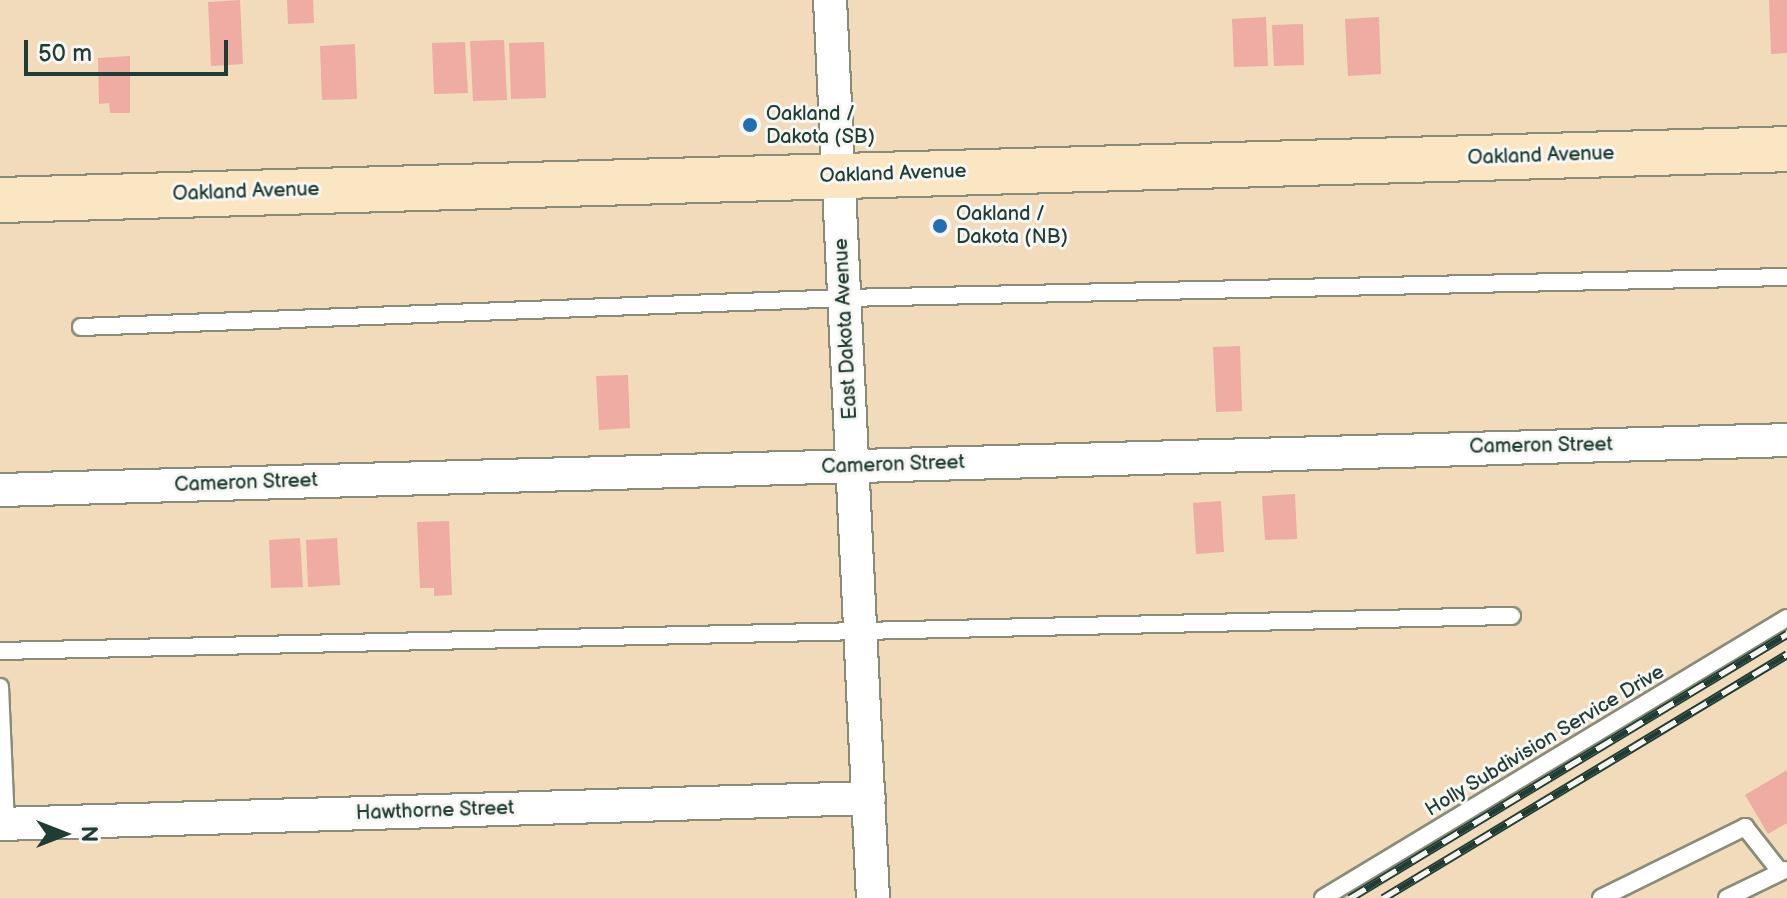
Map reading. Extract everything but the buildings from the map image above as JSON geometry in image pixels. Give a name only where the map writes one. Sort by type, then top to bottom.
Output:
[{"type":"street","name":"East Dakota Avenue","points":[[830,0],[873,898]]},
{"type":"street","name":"Oakland Avenue","points":[[0,200],[1787,149]]},
{"type":"street","name":"Cameron Street","points":[[0,490],[1787,440]]},
{"type":"street","name":"Hawthorne Street","points":[[3,824],[869,798]]},
{"type":"lane","points":[[81,327],[845,298],[1787,277]]},
{"type":"lane","points":[[0,651],[1512,616]]},
{"type":"lane","name":"Holly Subdivision Service Drive","points":[[1323,898],[1787,618]]},
{"type":"lane","points":[[0,687],[3,824]]},
{"type":"lane","points":[[1601,898],[1745,827],[1782,870],[1727,898]]},
{"type":"railway","points":[[1350,898],[1787,634]]},
{"type":"railway","points":[[1383,898],[1787,654]]},
{"type":"place","name":"Oakland / Dakota (SB)","points":[[750,125]]},
{"type":"place","name":"Oakland / Dakota (NB)","points":[[940,226]]}]
